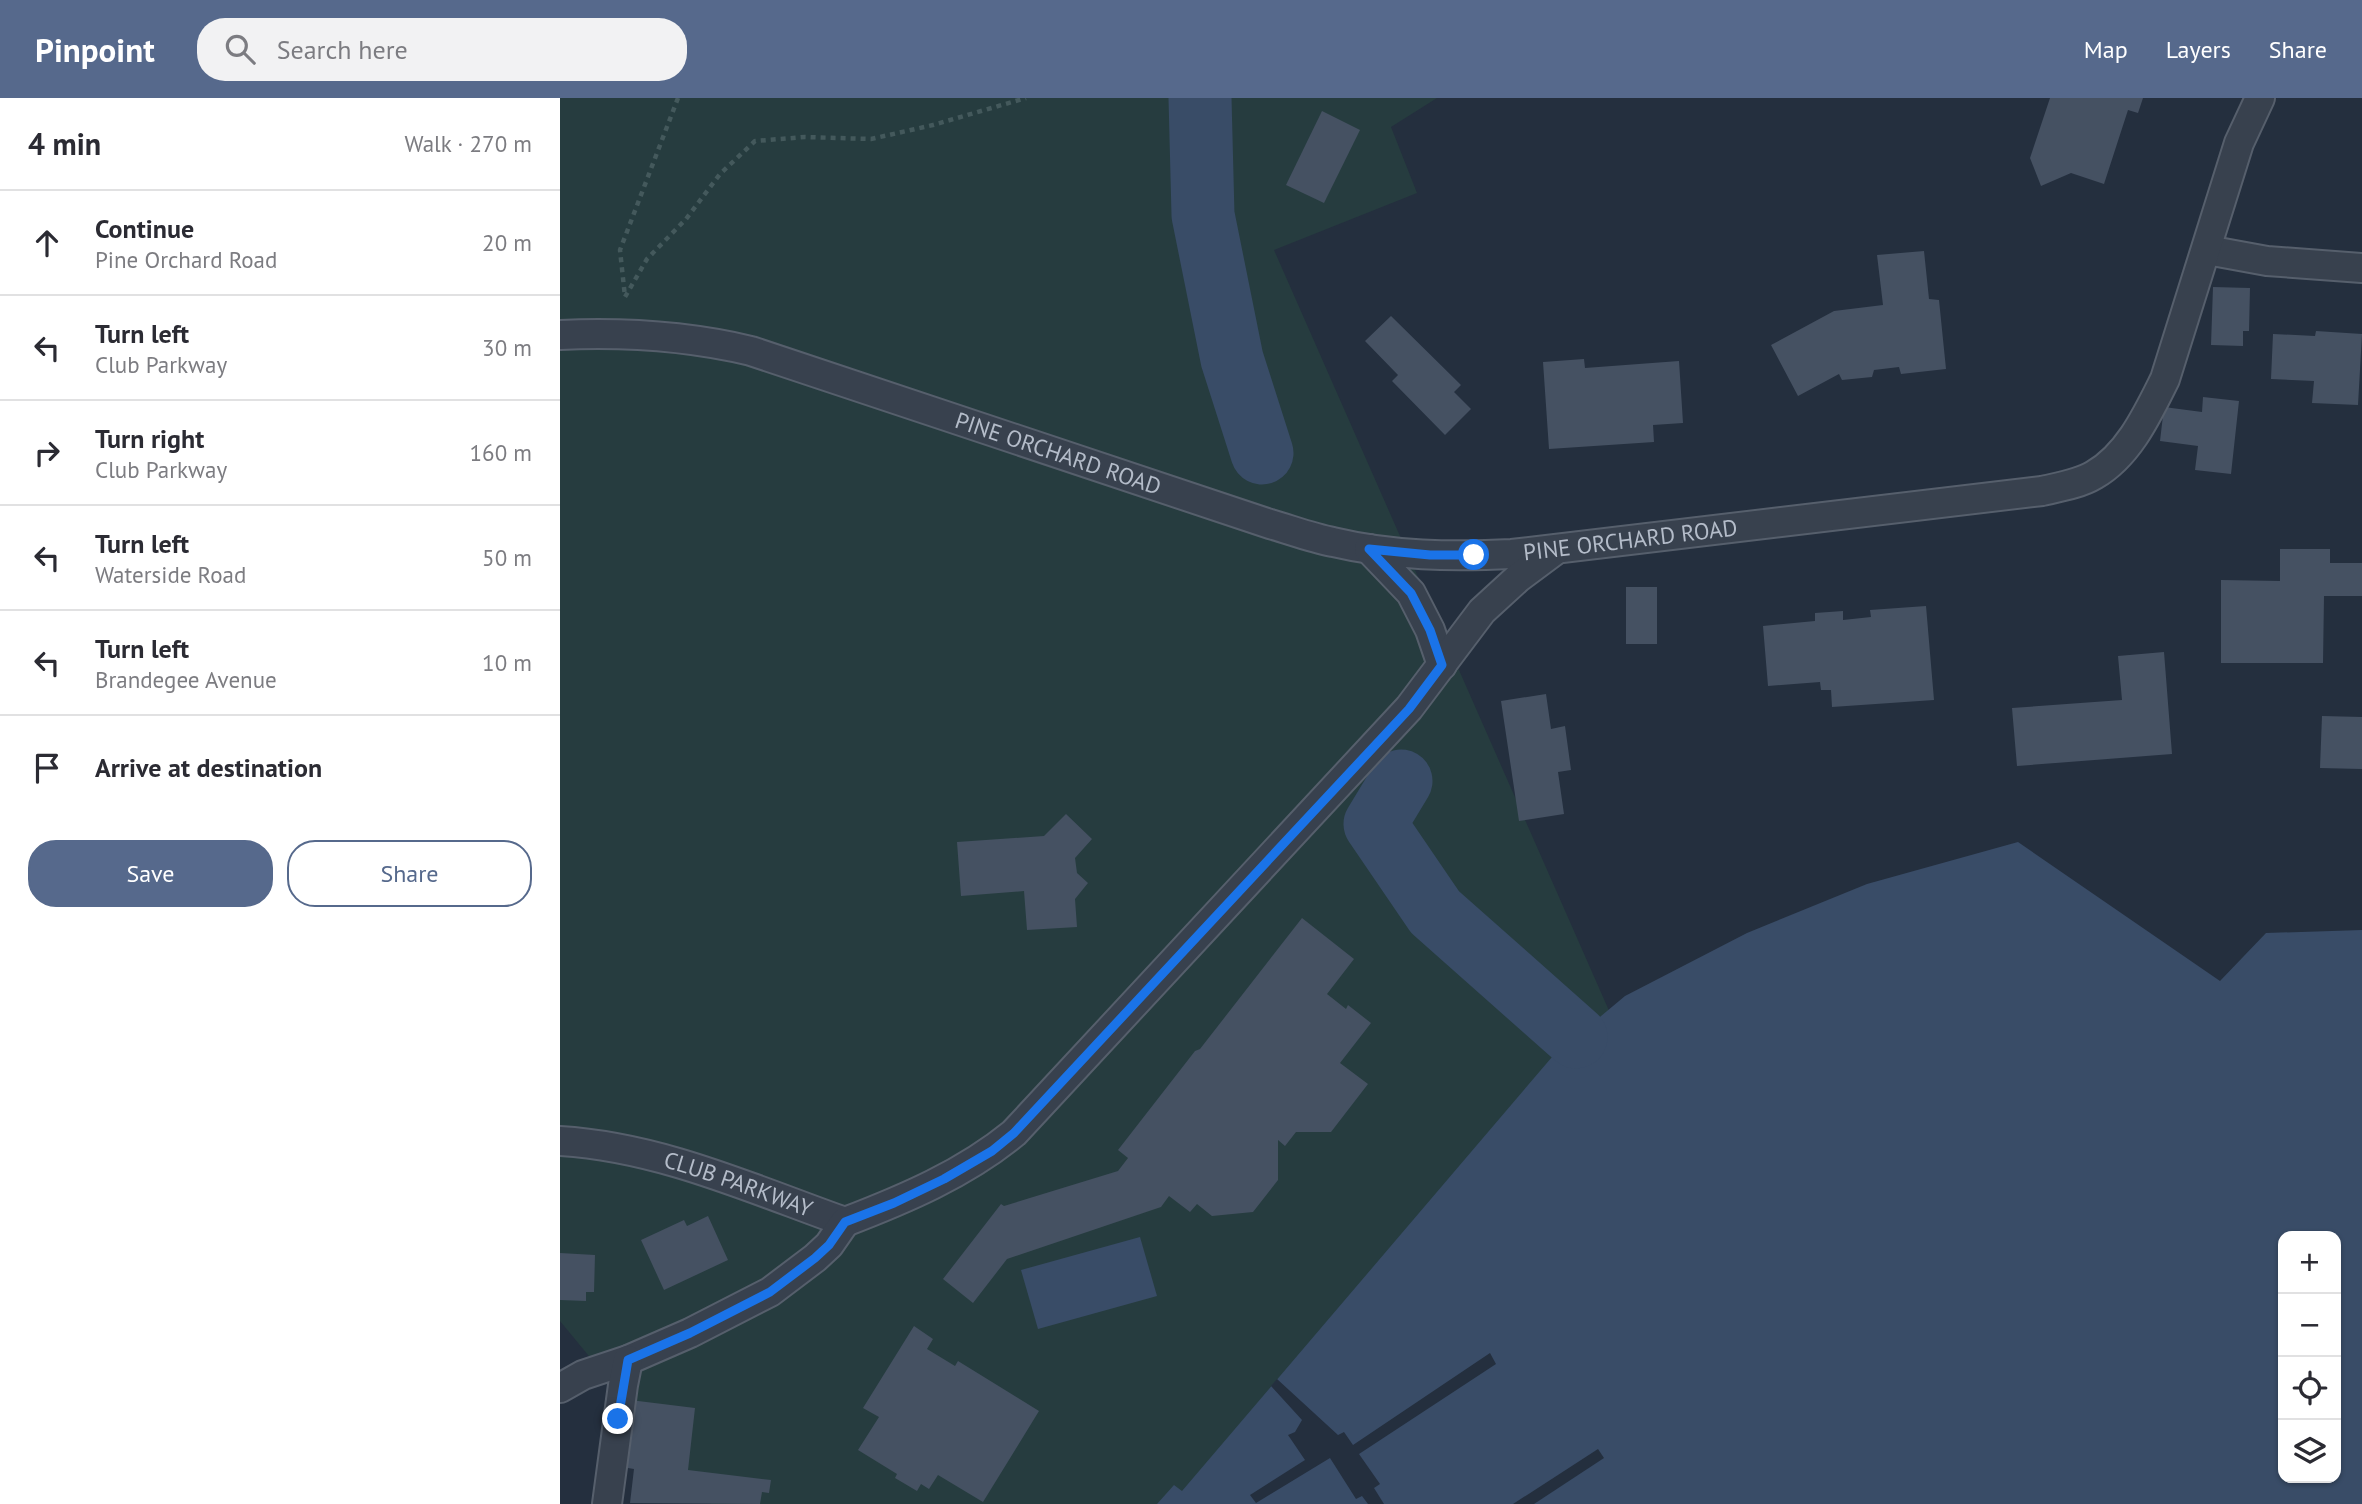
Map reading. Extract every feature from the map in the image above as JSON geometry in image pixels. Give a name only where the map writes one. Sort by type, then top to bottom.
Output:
[{"type":"street","name":"PINE ORCHARD ROAD","points":[[560,335],[631,334],[678,337],[751,351],[1270,524],[1330,542],[1369,549],[1430,555],[1474,555],[1557,548],[2042,491],[2069,485],[2094,475],[2125,446],[2148,414],[2165,379],[2239,143],[2260,98]]},
{"type":"street","points":[[2207,250],[2267,261],[2362,268]]},
{"type":"street","points":[[560,1388],[583,1375],[628,1360],[690,1333],[770,1292],[822,1252],[845,1222],[944,1179],[992,1151],[1014,1133],[1409,709],[1482,611],[1518,578],[1557,548]]},
{"type":"street","points":[[1369,549],[1411,593],[1430,630],[1442,665]]},
{"type":"street","name":"CLUB PARKWAY","points":[[560,1141],[642,1153],[745,1185],[845,1222]]},
{"type":"street","points":[[607,1504],[622,1385],[628,1360]]},
{"type":"path","points":[[678,98],[620,250],[625,297],[646,259],[687,219],[720,174],[755,141],[805,136],[871,139],[933,125],[1026,98]]},
{"type":"green space","points":[[560,98],[1437,98],[1391,127],[1417,193],[1274,250],[1762,1358],[1264,1504],[711,1504],[560,1321]]},
{"type":"water","points":[[2018,842],[2220,981],[2266,933],[2362,930],[2362,1504],[1157,1504],[1174,1485],[1182,1491],[1552,1057],[1625,996],[1747,933],[1867,884]]},
{"type":"water","points":[[1140,1237],[1157,1296],[1038,1329],[1021,1270]]},
{"type":"pier","points":[[1490,1353],[1496,1364],[1359,1454],[1380,1484],[1374,1488],[1384,1504],[1368,1504],[1362,1496],[1356,1499],[1330,1458],[1256,1503],[1250,1495],[1305,1460],[1288,1435],[1295,1432],[1302,1420],[1271,1386],[1277,1379],[1338,1435],[1344,1432],[1353,1445]]},
{"type":"pier","points":[[1598,1449],[1604,1458],[1534,1504],[1513,1504]]},
{"type":"building","points":[[2050,98],[2143,98],[2138,113],[2128,110],[2104,184],[2071,173],[2041,186],[2030,158]]},
{"type":"building","points":[[1322,111],[1360,130],[1324,203],[1286,185]]},
{"type":"building","points":[[1924,251],[1929,299],[1939,300],[1946,369],[1901,374],[1899,367],[1874,370],[1872,377],[1842,380],[1839,374],[1798,396],[1771,345],[1834,311],[1883,305],[1877,255]]},
{"type":"building","points":[[2213,287],[2250,288],[2249,331],[2243,331],[2243,346],[2211,345]]},
{"type":"building","points":[[1391,316],[1461,385],[1454,392],[1471,409],[1445,435],[1392,381],[1398,375],[1365,341]]},
{"type":"building","points":[[2316,331],[2362,334],[2358,405],[2312,403],[2314,381],[2271,379],[2273,334],[2315,336]]},
{"type":"building","points":[[1584,359],[1585,368],[1679,361],[1683,423],[1653,425],[1654,442],[1549,449],[1543,362]]},
{"type":"building","points":[[2203,397],[2239,401],[2231,474],[2195,470],[2198,446],[2160,441],[2164,407],[2202,412]]},
{"type":"building","points":[[2280,549],[2330,549],[2330,563],[2362,563],[2362,596],[2324,596],[2323,663],[2221,663],[2221,580],[2280,581]]},
{"type":"building","points":[[1626,587],[1657,587],[1657,644],[1626,644]]},
{"type":"building","points":[[1926,606],[1934,700],[1832,707],[1831,690],[1821,690],[1820,682],[1768,686],[1763,626],[1815,621],[1815,613],[1843,611],[1843,620],[1871,617],[1870,610]]},
{"type":"building","points":[[2164,652],[2172,754],[2017,766],[2012,708],[2122,700],[2118,656]]},
{"type":"building","points":[[1546,694],[1551,729],[1565,726],[1571,770],[1558,772],[1564,814],[1519,821],[1501,701]]},
{"type":"building","points":[[2322,716],[2362,717],[2362,769],[2320,768]]},
{"type":"building","points":[[1066,814],[1092,839],[1075,858],[1077,873],[1088,883],[1075,899],[1077,927],[1027,930],[1024,891],[961,896],[957,842],[1044,836]]},
{"type":"building","points":[[1302,918],[1354,959],[1327,994],[1346,1009],[1348,1005],[1371,1023],[1340,1063],[1368,1084],[1331,1132],[1296,1132],[1285,1146],[1278,1140],[1278,1180],[1253,1212],[1212,1216],[1197,1204],[1190,1212],[1169,1196],[1161,1207],[1007,1259],[973,1303],[943,1279],[1001,1204],[1004,1206],[1118,1171],[1128,1158],[1118,1150]]},
{"type":"building","points":[[708,1216],[728,1260],[664,1290],[641,1240],[684,1220],[687,1226]]},
{"type":"building","points":[[560,1253],[595,1255],[594,1292],[586,1292],[586,1301],[560,1300]]},
{"type":"building","points":[[914,1326],[933,1339],[927,1349],[955,1366],[958,1361],[1039,1411],[983,1502],[938,1475],[929,1489],[921,1484],[917,1491],[895,1478],[897,1474],[858,1450],[879,1417],[863,1408]]},
{"type":"building","points":[[630,1400],[695,1408],[688,1470],[771,1480],[769,1493],[762,1492],[760,1504],[630,1503],[634,1469],[622,1467]]},
{"type":"waterway","points":[[1200,98],[1203,215],[1232,359],[1262,453]]},
{"type":"waterway","points":[[1401,781],[1375,824],[1435,912],[1576,1037]]},
{"type":"route","points":[[618,1419],[628,1360],[690,1333],[770,1292],[829,1245],[845,1222],[944,1179],[992,1151],[1014,1133],[1409,709],[1442,665],[1430,630],[1411,593],[1369,549],[1430,555],[1474,555]]}]
